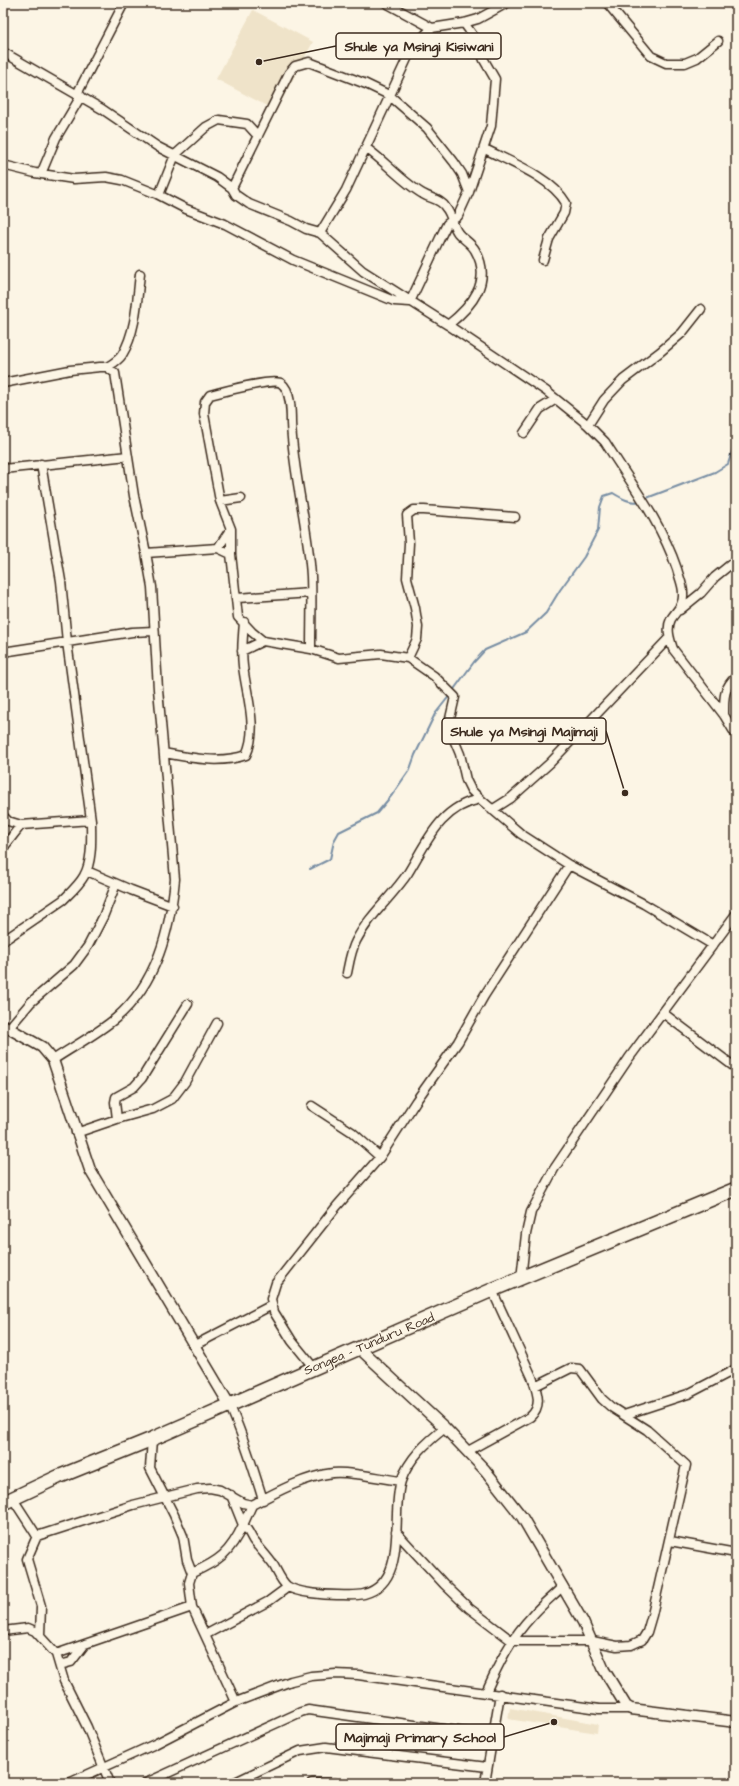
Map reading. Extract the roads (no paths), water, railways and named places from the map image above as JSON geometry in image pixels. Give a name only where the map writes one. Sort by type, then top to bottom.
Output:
[{"type":"highway","name":"Songea - Tunduru Road","points":[[8,1501],[58,1477],[152,1439],[229,1404],[360,1350],[492,1290],[736,1189]]},
{"type":"street","points":[[42,174],[56,138],[124,3]]},
{"type":"street","points":[[386,3],[432,28]]},
{"type":"street","points":[[320,233],[346,190],[412,48],[432,28],[464,23],[478,19],[507,3]]},
{"type":"street","points":[[607,3],[652,56],[666,63],[685,63],[697,58],[718,41]]},
{"type":"street","points":[[410,302],[432,251],[447,224],[458,216],[469,192],[485,149],[491,126],[495,79],[477,41],[464,23]]},
{"type":"street","points":[[3,52],[79,95],[158,147],[217,177],[232,188],[236,195],[249,204],[291,221],[306,229],[320,233],[363,271],[448,325],[556,399],[588,425],[605,442],[638,492],[671,553],[683,593],[682,604],[671,620],[669,627],[673,649],[724,715],[736,734]]},
{"type":"street","points":[[232,188],[289,73],[295,66],[305,62],[318,64],[389,95],[427,128],[454,162],[469,192]]},
{"type":"street","points":[[159,195],[175,155],[206,127],[219,120],[247,124],[258,136]]},
{"type":"street","points":[[366,148],[412,187],[424,195],[438,200],[446,207],[458,233],[474,248],[482,270],[482,281],[480,288],[458,317],[448,325]]},
{"type":"street","points":[[485,149],[531,173],[557,192],[566,203],[564,213],[550,239],[543,260]]},
{"type":"street","points":[[3,164],[42,174],[74,179],[106,177],[122,180],[159,195],[186,209],[225,224],[293,260],[394,301],[410,302]]},
{"type":"street","points":[[3,383],[70,370],[107,367],[118,360],[126,346],[134,319],[140,274]]},
{"type":"street","points":[[588,425],[604,400],[623,380],[682,333],[701,309]]},
{"type":"street","points":[[52,1060],[117,1017],[147,982],[158,959],[173,906],[175,879],[154,631],[152,587],[134,496],[115,373],[112,369],[107,367]]},
{"type":"street","points":[[311,649],[311,593],[309,560],[292,445],[290,404],[287,390],[281,382],[274,381],[210,395],[206,398],[204,414],[220,501],[231,529],[231,554],[238,617],[263,641],[311,649],[339,658],[381,654],[408,658],[434,676],[452,693],[455,700],[449,723],[450,730],[460,754],[466,780],[471,790],[480,799],[521,834],[569,865],[644,904],[713,945]]},
{"type":"street","points":[[524,433],[540,409],[556,399]]},
{"type":"street","points":[[3,468],[128,456]]},
{"type":"street","points":[[3,941],[63,900],[83,877],[86,871],[91,846],[91,820],[67,642],[61,581],[41,464]]},
{"type":"street","points":[[220,501],[241,498]]},
{"type":"street","points":[[408,658],[418,633],[415,608],[407,578],[407,515],[414,510],[424,510],[515,517]]},
{"type":"street","points":[[218,548],[231,529]]},
{"type":"street","points":[[146,553],[218,548],[231,554]]},
{"type":"street","points":[[679,610],[701,593],[715,577],[736,560]]},
{"type":"street","points":[[237,598],[311,593]]},
{"type":"street","points":[[164,754],[217,760],[232,759],[246,754],[250,747],[252,736],[251,714],[242,651],[244,622]]},
{"type":"street","points":[[3,652],[154,631]]},
{"type":"street","points":[[492,810],[511,798],[550,763],[670,638]]},
{"type":"street","points":[[242,651],[263,641]]},
{"type":"street","points":[[724,715],[723,696],[729,683],[736,677]]},
{"type":"street","points":[[346,973],[355,942],[368,922],[407,873],[435,827],[459,807],[470,801],[480,799]]},
{"type":"street","points":[[3,816],[8,821],[21,825],[91,820]]},
{"type":"street","points":[[3,848],[21,825]]},
{"type":"street","points":[[314,1368],[277,1320],[272,1305],[272,1294],[276,1283],[287,1267],[380,1157],[416,1101],[458,1042],[484,996],[569,865]]},
{"type":"street","points":[[86,871],[173,906]]},
{"type":"street","points":[[116,884],[103,916],[88,946],[74,965],[31,1002],[6,1027],[42,1047],[52,1060],[90,1170],[107,1201],[195,1345],[229,1404],[248,1450],[263,1500]]},
{"type":"street","points":[[520,1279],[526,1234],[531,1212],[547,1180],[629,1058],[736,914]]},
{"type":"street","points":[[117,1119],[115,1102],[116,1097],[119,1094],[126,1092],[142,1078],[188,1004]]},
{"type":"street","points":[[663,1013],[736,1068]]},
{"type":"street","points":[[76,1133],[117,1119],[153,1110],[172,1099],[185,1082],[217,1023]]},
{"type":"street","points":[[312,1106],[352,1132],[380,1157]]},
{"type":"street","points":[[468,1451],[530,1418],[534,1413],[538,1401],[535,1386],[492,1290]]},
{"type":"street","points":[[195,1345],[272,1305]]},
{"type":"street","points":[[360,1350],[468,1451],[522,1517],[583,1622],[604,1670],[620,1699],[631,1709]]},
{"type":"street","points":[[396,1532],[449,1589],[469,1608],[512,1641],[592,1641],[616,1646],[631,1645],[642,1640],[648,1632],[651,1621],[686,1465],[647,1430],[624,1416],[602,1399],[580,1369],[571,1368],[535,1386]]},
{"type":"street","points":[[624,1416],[688,1394],[736,1369]]},
{"type":"street","points":[[231,1495],[243,1525],[269,1559],[281,1580],[288,1587],[302,1591],[332,1595],[356,1596],[374,1590],[385,1579],[392,1566],[401,1481],[412,1460],[423,1446],[445,1428]]},
{"type":"street","points":[[152,1439],[150,1468],[183,1536],[187,1560],[192,1573],[189,1584],[192,1607],[236,1702]]},
{"type":"street","points":[[192,1573],[219,1560],[238,1536],[252,1505],[304,1481],[333,1473],[345,1473],[401,1481]]},
{"type":"street","points":[[37,1536],[133,1505],[197,1489],[210,1488],[220,1490],[252,1505]]},
{"type":"street","points":[[8,1501],[37,1536]]},
{"type":"street","points":[[37,1536],[28,1559],[40,1606],[40,1635]]},
{"type":"street","points":[[670,1541],[736,1553]]},
{"type":"street","points":[[486,1692],[499,1662],[512,1641],[531,1616],[563,1586]]},
{"type":"street","points":[[205,1635],[262,1605],[288,1587]]},
{"type":"street","points":[[56,1654],[192,1607]]},
{"type":"street","points":[[3,1631],[28,1628],[35,1631],[40,1635],[44,1643],[56,1654],[64,1681],[87,1727],[110,1783]]},
{"type":"street","points":[[60,1665],[71,1662],[85,1644]]},
{"type":"street","points":[[69,1783],[104,1768],[236,1702],[291,1680],[311,1676],[336,1674],[358,1675],[599,1709],[631,1709],[736,1722]]},
{"type":"street","points":[[485,1783],[500,1694]]},
{"type":"street","points":[[146,1783],[308,1710],[326,1711],[492,1736]]},
{"type":"street","points":[[233,1783],[300,1751],[326,1747],[487,1768]]},
{"type":"street","points":[[312,1783],[335,1783]]},
{"type":"waterway","points":[[644,499],[715,472],[728,464],[736,439]]},
{"type":"waterway","points":[[452,692],[474,662],[485,650],[526,632],[546,613],[560,590],[584,557],[598,530],[600,507],[604,496],[613,493],[623,499],[633,502],[640,501]]},
{"type":"waterway","points":[[310,869],[330,859],[334,841],[339,832],[377,813],[392,795],[410,769],[415,755],[435,714],[450,695]]},
{"type":"place","name":"Shule ya Msingi Kisiwani","points":[[259,62]]},
{"type":"place","name":"Shule ya Msingi Majimaji","points":[[625,793]]},
{"type":"place","name":"Majimaji Primary School","points":[[554,1722]]}]
